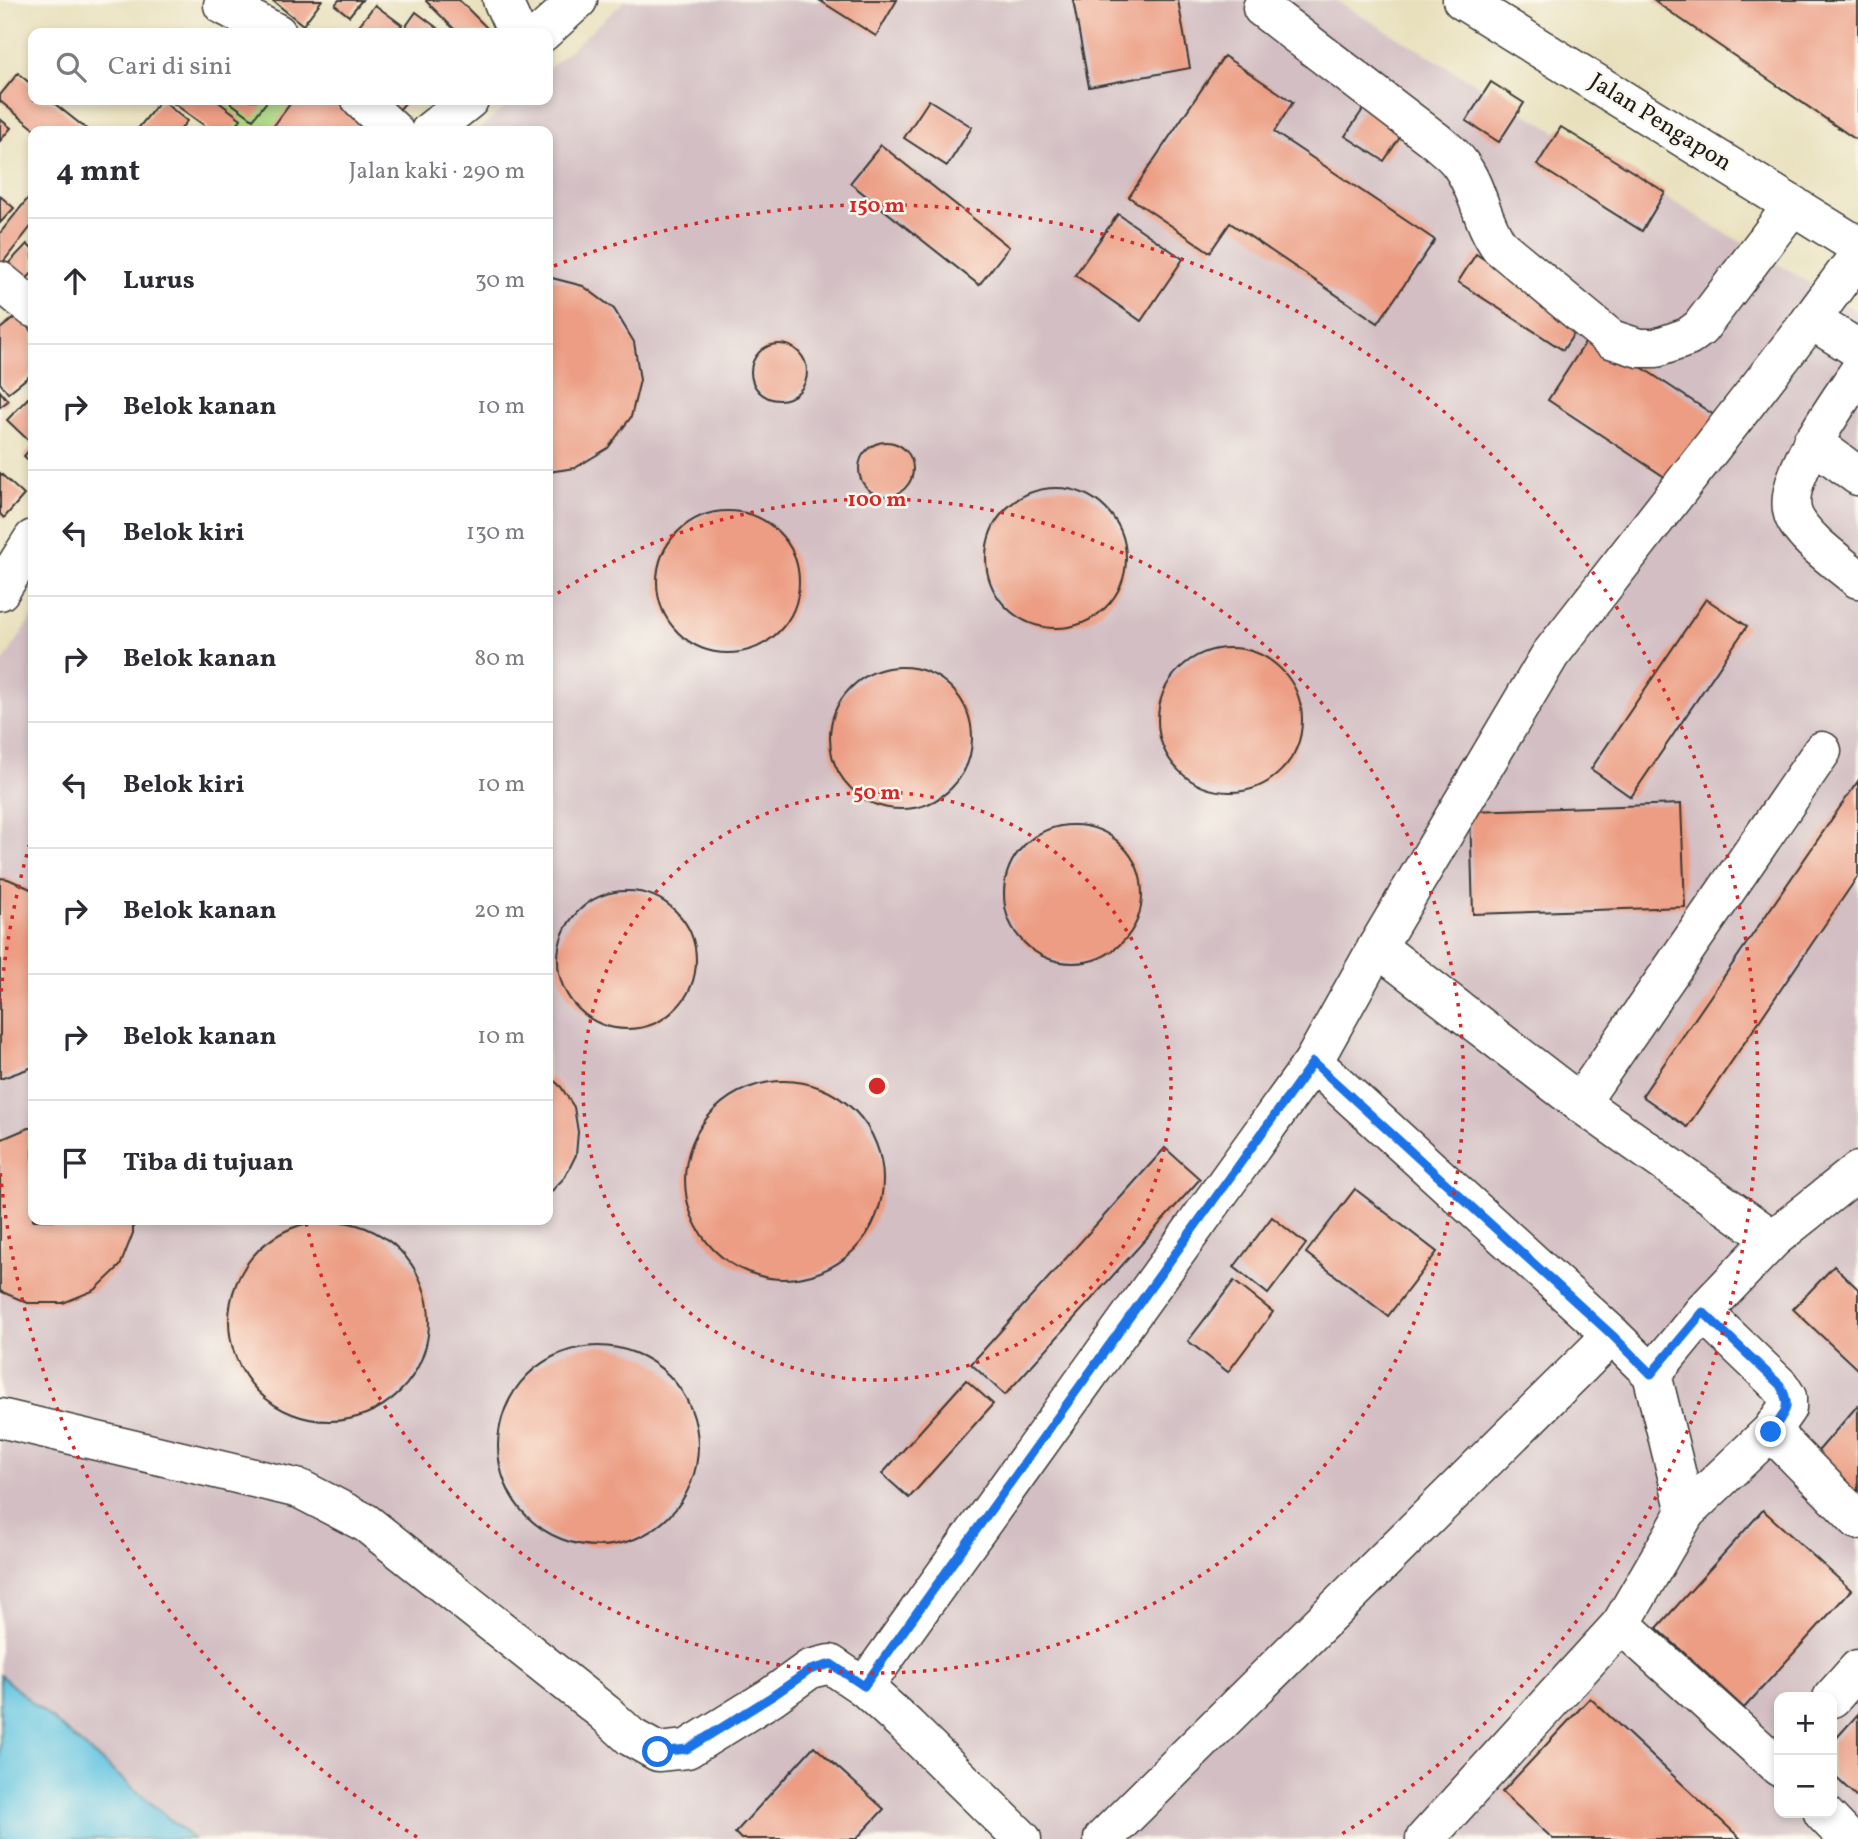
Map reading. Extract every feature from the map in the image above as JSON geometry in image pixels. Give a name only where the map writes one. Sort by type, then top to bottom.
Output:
[{"type":"main road","points":[[502,0],[514,28]]},
{"type":"main road","points":[[547,28],[578,0]]},
{"type":"main road","name":"Jalan Pengapon","points":[[1462,0],[1858,246]]},
{"type":"main road","points":[[223,5],[267,28]]},
{"type":"main road","points":[[1262,8],[1436,141],[1460,163],[1474,191],[1489,233],[1500,247],[1611,339],[1639,348],[1656,348],[1688,337],[1709,318],[1793,205]]},
{"type":"main road","points":[[366,105],[389,126]]},
{"type":"main road","points":[[436,126],[463,105]]},
{"type":"main road","points":[[864,1686],[1313,1062],[1377,947],[1549,655],[1858,256]]},
{"type":"main road","points":[[0,281],[28,304]]},
{"type":"main road","points":[[1811,320],[1858,349]]},
{"type":"main road","points":[[1858,373],[1812,442],[1793,489],[1792,513],[1807,535],[1858,579]]},
{"type":"main road","points":[[1812,442],[1858,476]]},
{"type":"main road","points":[[0,591],[28,547]]},
{"type":"main road","points":[[1580,1103],[1822,751]]},
{"type":"main road","points":[[1377,947],[1580,1103],[1773,1239]]},
{"type":"main road","points":[[1313,1062],[1612,1335],[1651,1374],[1686,1513]]},
{"type":"main road","points":[[1651,1374],[1703,1312],[1773,1239],[1858,1171]]},
{"type":"main road","points":[[1425,1839],[1621,1624],[1686,1513],[1771,1432],[1787,1408],[1787,1397],[1780,1385],[1703,1312]]},
{"type":"main road","points":[[1103,1839],[1612,1335]]},
{"type":"main road","points":[[0,1418],[256,1477],[300,1489],[330,1503],[366,1523],[605,1713],[631,1737],[658,1752],[687,1749],[810,1670],[831,1664],[864,1686],[1022,1839]]},
{"type":"main road","points":[[1771,1432],[1858,1520]]},
{"type":"main road","points":[[1621,1624],[1774,1758]]},
{"type":"main road","points":[[1837,1692],[1858,1669]]},
{"type":"main road","points":[[1828,1818],[1848,1839]]},
{"type":"shaded area","points":[[626,0],[1335,0],[1858,312],[1858,1839],[193,1839],[0,1675],[0,667],[28,623],[28,1225],[553,1225],[553,126],[483,126],[507,105],[553,105],[553,65]]},
{"type":"green space","points":[[204,105],[326,105],[358,126],[207,126],[196,117]]},
{"type":"water","points":[[0,1675],[193,1839],[0,1839]]},
{"type":"building","points":[[272,0],[322,0],[303,25]]},
{"type":"building","points":[[339,0],[362,0],[349,16],[335,5]]},
{"type":"building","points":[[459,0],[487,28],[453,28],[426,1]]},
{"type":"building","points":[[819,0],[897,0],[876,36]]},
{"type":"building","points":[[1073,0],[1178,0],[1190,68],[1089,87]]},
{"type":"building","points":[[1653,0],[1858,0],[1858,141]]},
{"type":"building","points":[[375,5],[402,25],[399,28],[357,28]]},
{"type":"building","points":[[416,12],[437,28],[405,28]]},
{"type":"building","points":[[1224,56],[1293,102],[1274,132],[1435,240],[1378,323],[1230,223],[1210,252],[1129,197]]},
{"type":"building","points":[[18,73],[28,82],[28,105],[56,105],[83,126],[31,126],[0,101],[0,95]]},
{"type":"building","points":[[1491,82],[1524,103],[1499,142],[1466,121]]},
{"type":"building","points":[[929,100],[972,127],[947,166],[904,138]]},
{"type":"building","points":[[1368,102],[1407,127],[1384,161],[1345,136]]},
{"type":"building","points":[[157,105],[167,105],[187,121],[183,126],[140,126]]},
{"type":"building","points":[[176,105],[223,105],[241,119],[236,126],[205,126]]},
{"type":"building","points":[[234,105],[264,105],[253,119]]},
{"type":"building","points":[[289,105],[355,105],[373,126],[274,126]]},
{"type":"building","points":[[389,105],[403,105],[397,112]]},
{"type":"building","points":[[0,119],[11,128],[0,141]]},
{"type":"building","points":[[1561,127],[1665,192],[1642,231],[1537,165]]},
{"type":"building","points":[[881,145],[1009,247],[979,285],[850,183]]},
{"type":"building","points":[[0,196],[14,208],[0,223]]},
{"type":"building","points":[[28,198],[28,230],[0,266],[0,233]]},
{"type":"building","points":[[1118,214],[1183,259],[1141,321],[1075,275]]},
{"type":"building","points":[[28,245],[28,278],[23,283],[6,266]]},
{"type":"building","points":[[1476,254],[1581,323],[1563,350],[1458,282]]},
{"type":"building","points":[[553,278],[583,286],[614,309],[634,342],[640,380],[631,417],[608,448],[575,468],[553,471]]},
{"type":"building","points":[[18,315],[28,328],[28,377],[8,393],[0,383],[0,329]]},
{"type":"building","points":[[1591,334],[1723,421],[1680,487],[1548,400]]},
{"type":"building","points":[[774,344],[784,344],[799,352],[805,361],[805,383],[799,392],[784,400],[774,400],[756,388],[751,377],[751,367],[763,349]]},
{"type":"building","points":[[0,391],[8,401],[0,407]]},
{"type":"building","points":[[28,398],[28,440],[7,420]]},
{"type":"building","points":[[886,442],[905,450],[913,469],[905,488],[886,496],[867,488],[859,469],[867,450]]},
{"type":"building","points":[[0,473],[24,495],[4,518],[0,514]]},
{"type":"building","points":[[1056,488],[1083,493],[1106,508],[1121,531],[1126,558],[1121,585],[1106,608],[1083,623],[1056,628],[1029,623],[1006,608],[991,585],[986,558],[991,531],[1006,508],[1029,493]]},
{"type":"building","points":[[728,511],[755,517],[778,532],[793,555],[799,582],[793,609],[778,632],[755,647],[728,653],[701,647],[678,632],[663,609],[657,582],[663,555],[678,532],[701,517]]},
{"type":"building","points":[[1706,599],[1747,626],[1631,797],[1591,769]]},
{"type":"building","points":[[1230,648],[1257,654],[1281,669],[1296,693],[1302,720],[1296,747],[1281,771],[1257,786],[1230,792],[1203,786],[1179,771],[1164,747],[1158,720],[1164,693],[1179,669],[1203,654]]},
{"type":"building","points":[[901,667],[928,672],[951,688],[967,711],[972,738],[967,765],[951,788],[928,804],[901,809],[874,804],[851,788],[835,765],[830,738],[835,711],[851,688],[874,672]]},
{"type":"building","points":[[1858,781],[1858,876],[1687,1127],[1642,1096]]},
{"type":"building","points":[[1681,804],[1685,907],[1473,914],[1470,811]]},
{"type":"building","points":[[1073,825],[1099,830],[1122,845],[1137,868],[1142,894],[1137,920],[1122,943],[1099,958],[1073,963],[1047,958],[1024,943],[1009,920],[1004,894],[1009,868],[1024,845],[1047,830]]},
{"type":"building","points":[[0,878],[28,888],[28,1069],[0,1078]]},
{"type":"building","points":[[627,891],[653,896],[676,911],[691,934],[696,960],[691,986],[676,1009],[653,1024],[627,1029],[601,1024],[578,1009],[563,986],[558,960],[563,934],[578,911],[601,896]]},
{"type":"building","points":[[553,1080],[574,1107],[578,1132],[576,1155],[565,1177],[553,1190]]},
{"type":"building","points":[[784,1081],[803,1082],[822,1088],[839,1097],[854,1110],[867,1125],[876,1142],[882,1161],[882,1199],[876,1218],[867,1235],[854,1250],[839,1263],[822,1272],[803,1278],[784,1279],[765,1278],[746,1272],[729,1263],[714,1250],[701,1235],[692,1218],[686,1199],[685,1180],[686,1161],[692,1142],[701,1125],[714,1110],[729,1097],[746,1088],[765,1082]]},
{"type":"building","points":[[28,1128],[28,1225],[133,1225],[133,1233],[120,1266],[95,1290],[63,1303],[28,1303],[0,1291],[0,1140]]},
{"type":"building","points":[[1165,1148],[1200,1179],[1005,1395],[971,1364]]},
{"type":"building","points":[[1355,1189],[1437,1252],[1388,1316],[1306,1253]]},
{"type":"building","points":[[1272,1217],[1306,1244],[1268,1294],[1234,1267]]},
{"type":"building","points":[[304,1225],[354,1225],[384,1238],[412,1266],[427,1302],[427,1340],[412,1376],[384,1404],[348,1419],[310,1419],[274,1404],[246,1376],[231,1340],[231,1302],[246,1266],[274,1238]]},
{"type":"building","points":[[1834,1266],[1858,1289],[1858,1370],[1793,1309]]},
{"type":"building","points":[[1234,1281],[1273,1312],[1228,1372],[1188,1341]]},
{"type":"building","points":[[598,1346],[636,1354],[669,1375],[690,1408],[698,1446],[690,1484],[669,1517],[636,1538],[598,1546],[560,1538],[527,1517],[506,1484],[498,1446],[506,1408],[527,1375],[560,1354]]},
{"type":"building","points":[[966,1380],[993,1404],[909,1498],[882,1474]]},
{"type":"building","points":[[1858,1405],[1858,1497],[1813,1457]]},
{"type":"building","points":[[1763,1510],[1851,1590],[1744,1708],[1657,1628]]},
{"type":"building","points":[[1590,1698],[1741,1839],[1553,1839],[1502,1792]]},
{"type":"building","points":[[1858,1714],[1858,1798],[1837,1779],[1837,1737]]},
{"type":"building","points":[[814,1746],[884,1809],[856,1839],[741,1839],[735,1833]]},
{"type":"route","points":[[658,1752],[687,1749],[810,1670],[831,1664],[864,1686],[1313,1062],[1612,1335],[1651,1374],[1703,1312],[1780,1385],[1787,1397],[1787,1408],[1771,1432]]}]
